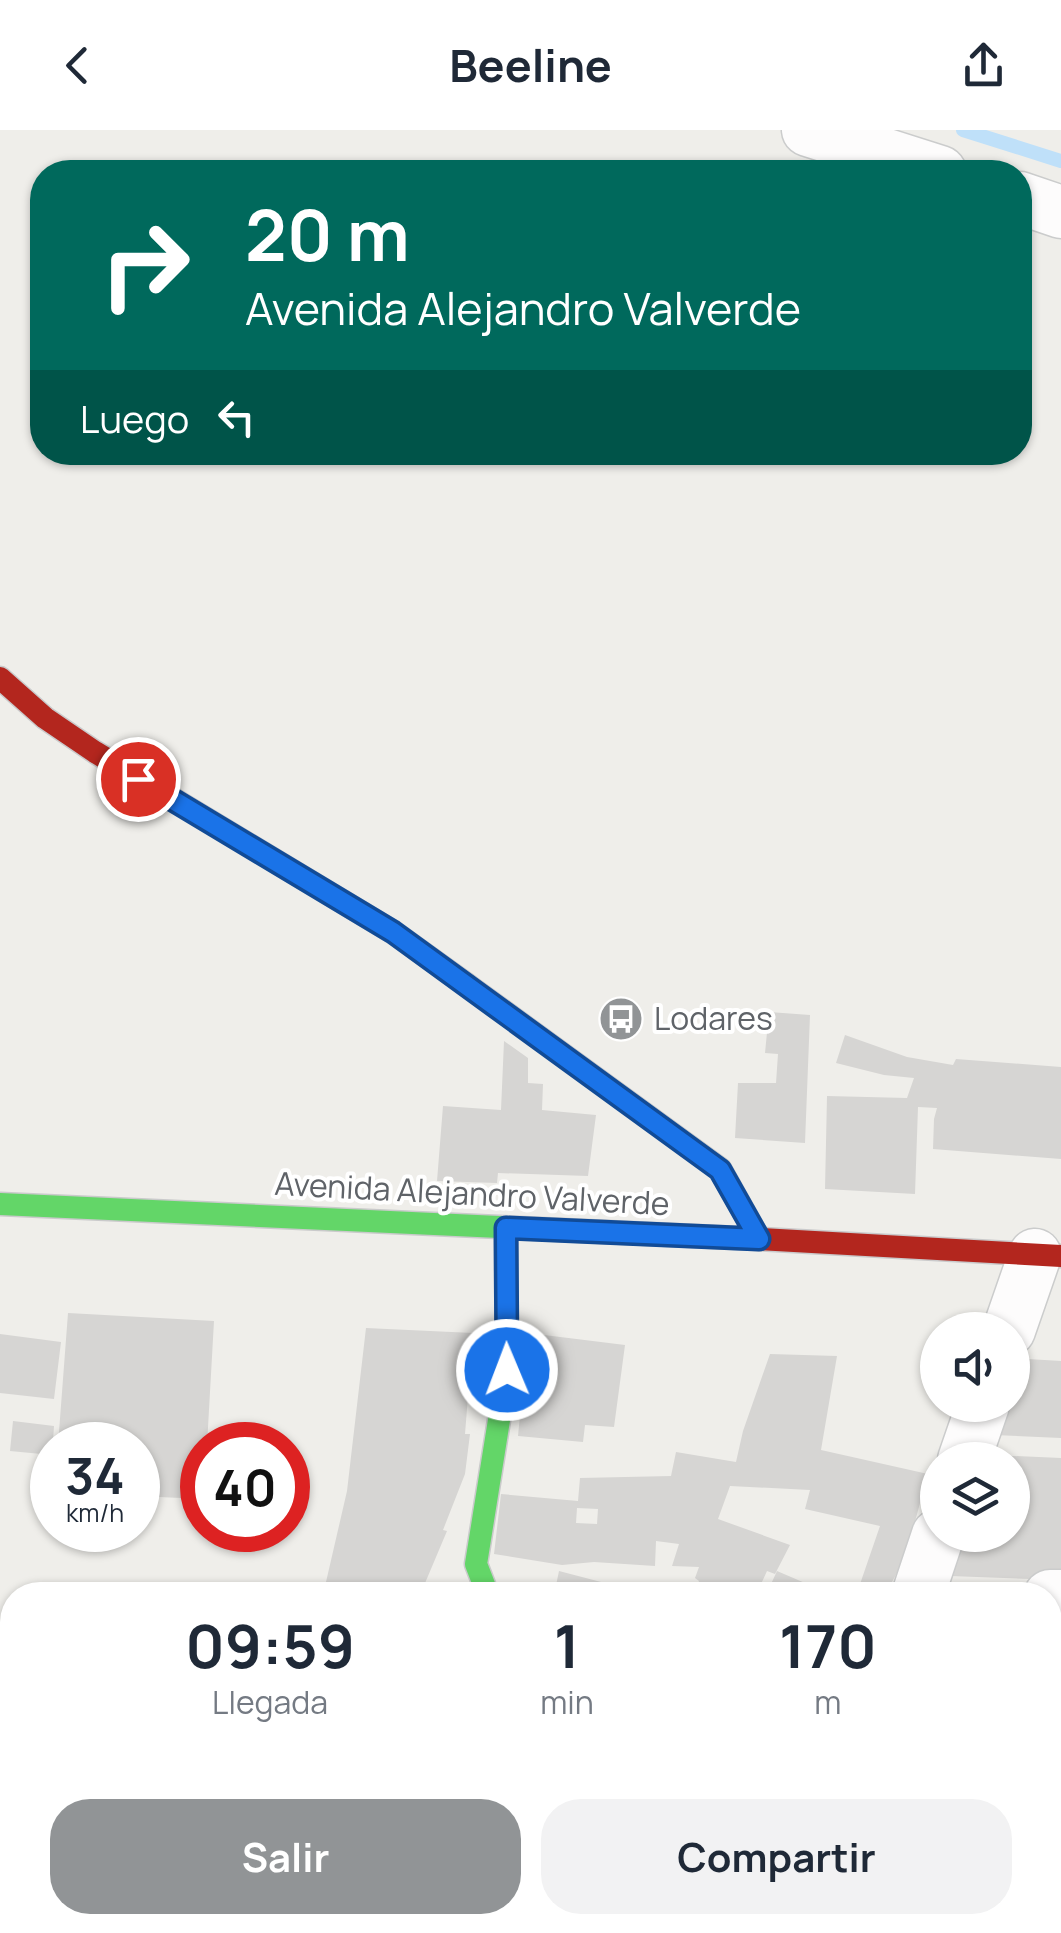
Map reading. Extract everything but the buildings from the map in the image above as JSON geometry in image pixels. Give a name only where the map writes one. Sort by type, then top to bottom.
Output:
[{"type":"main road","points":[[0,678],[44,718],[95,752],[393,932],[720,1170],[759,1239]]},
{"type":"main road","name":"Avenida Alejandro Valverde","points":[[0,1204],[1048,1255]]},
{"type":"main road","points":[[483,1582],[476,1564],[507,1370],[506,1228]]},
{"type":"street","points":[[808,130],[902,160]]},
{"type":"street","points":[[1032,202],[1061,212]]},
{"type":"street","points":[[1018,1312],[1048,1255]]},
{"type":"street","points":[[922,1582],[932,1552]]},
{"type":"waterway","points":[[963,130],[1061,161]]},
{"type":"traffic: fast","points":[[467,985],[720,1169],[759,1239]]},
{"type":"traffic: fast","points":[[0,1204],[760,1239]]},
{"type":"traffic: fast","points":[[483,1582],[476,1564],[507,1370],[506,1228]]},
{"type":"traffic: jam","points":[[0,678],[45,718],[95,752],[393,932],[467,985]]},
{"type":"traffic: jam","points":[[760,1239],[1061,1256]]},
{"type":"place","name":"Lodares","points":[[621,1019]]},
{"type":"route","points":[[138,779],[393,932],[720,1170],[759,1239],[506,1228],[507,1370]]}]
